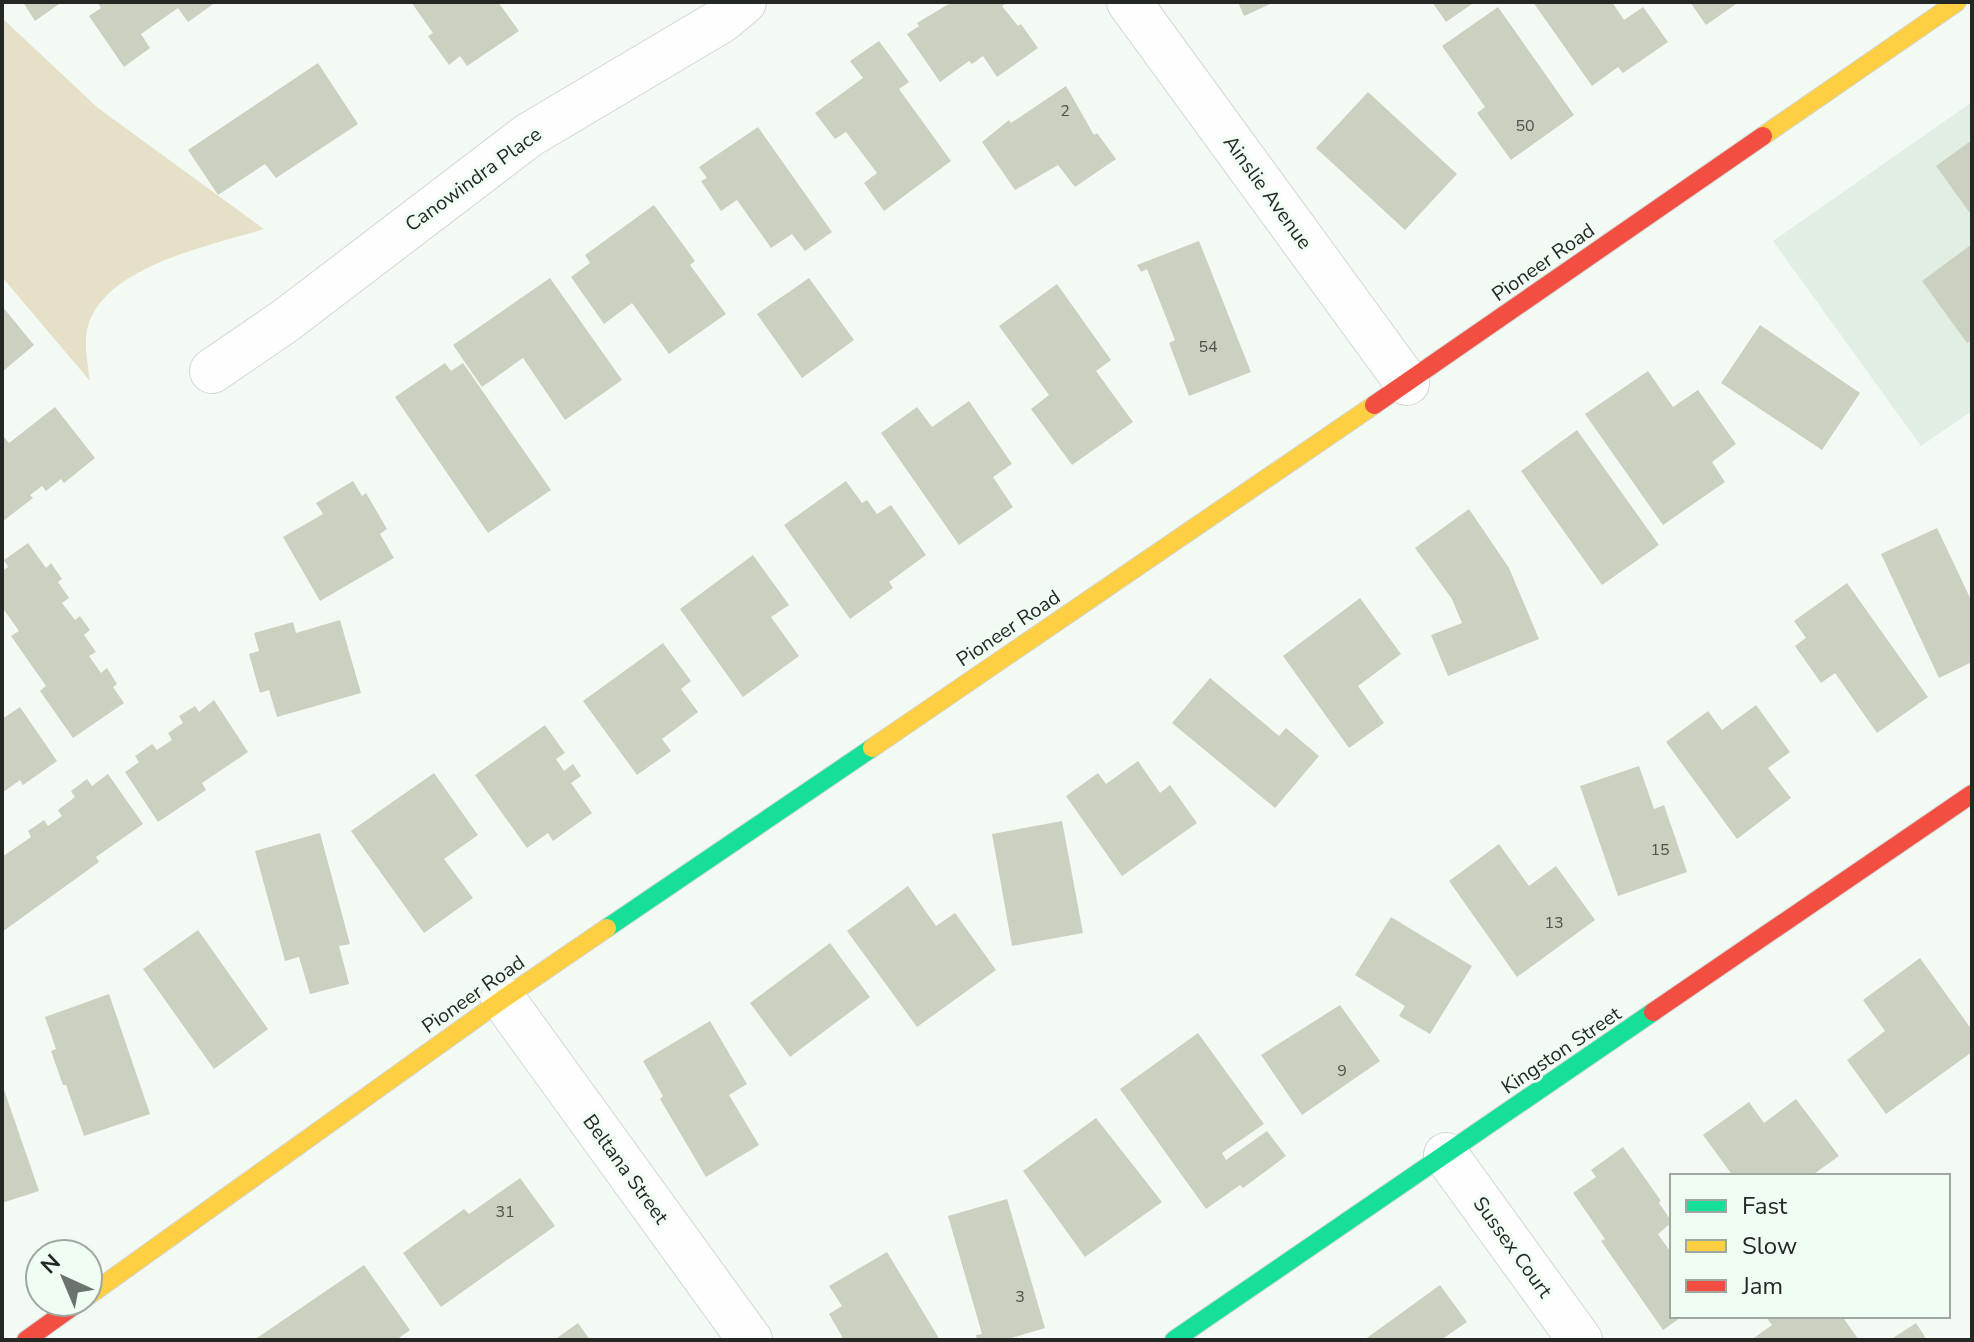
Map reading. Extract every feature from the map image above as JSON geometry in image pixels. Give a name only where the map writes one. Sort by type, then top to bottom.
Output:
[{"type":"main road","name":"Pioneer Road","points":[[104,1285],[503,999],[1407,383],[1957,2]]},
{"type":"main road","name":"Kingston Street","points":[[1174,1340],[1972,794]]},
{"type":"main road","points":[[26,1340],[57,1318]]},
{"type":"street","name":"Canowindra Place","points":[[212,371],[285,321],[529,135],[721,21],[744,2]]},
{"type":"street","name":"Ainslie Avenue","points":[[1129,2],[1407,383]]},
{"type":"street","name":"Beltana Street","points":[[503,999],[750,1340]]},
{"type":"street","name":"Sussex Court","points":[[1446,1155],[1580,1340]]},
{"type":"shaded area","points":[[2,18],[98,108],[264,229],[163,261],[115,288],[98,305],[88,326],[86,347],[90,381],[2,277]]},
{"type":"shaded area","points":[[1972,102],[1972,411],[1921,446],[1773,241]]},
{"type":"building","points":[[23,2],[62,2],[35,21]]},
{"type":"building","points":[[97,2],[216,2],[188,22],[178,8],[141,34],[150,48],[124,67],[89,16],[101,8]]},
{"type":"building","points":[[411,2],[498,2],[519,31],[467,66],[460,56],[449,65],[428,36],[433,33]]},
{"type":"building","points":[[952,2],[1008,2],[1002,6],[1018,26],[1021,24],[1038,48],[997,77],[983,56],[972,64],[969,61],[940,82],[907,34],[919,26],[917,23]]},
{"type":"building","points":[[1238,2],[1275,2],[1244,16]]},
{"type":"building","points":[[1432,2],[1475,2],[1446,22]]},
{"type":"building","points":[[1533,2],[1612,2],[1624,20],[1643,7],[1668,42],[1623,73],[1618,67],[1592,86]]},
{"type":"building","points":[[1690,2],[1739,2],[1706,25]]},
{"type":"building","points":[[1498,7],[1574,115],[1511,160],[1477,113],[1485,107],[1442,46]]},
{"type":"building","points":[[879,41],[909,82],[899,89],[951,161],[884,211],[864,183],[877,173],[846,132],[835,139],[815,113],[863,78],[850,61]]},
{"type":"building","points":[[318,63],[358,124],[276,178],[265,164],[218,195],[188,150]]},
{"type":"building","points":[[1066,86],[1094,135],[1097,133],[1116,159],[1075,187],[1058,165],[1015,190],[982,142],[1009,120],[1011,123]]},
{"type":"building","points":[[1368,92],[1457,174],[1405,230],[1316,148]]},
{"type":"building","points":[[758,127],[832,232],[805,251],[792,234],[771,248],[737,200],[721,211],[701,181],[707,178],[699,167]]},
{"type":"building","points":[[1972,140],[1972,216],[1936,166]]},
{"type":"building","points":[[654,205],[695,261],[690,265],[726,314],[669,354],[632,303],[604,324],[571,277],[590,263],[585,255]]},
{"type":"building","points":[[1199,241],[1251,372],[1189,396],[1169,343],[1175,340],[1147,269],[1141,272],[1137,265]]},
{"type":"building","points":[[1972,244],[1972,340],[1967,343],[1922,281]]},
{"type":"building","points":[[550,278],[622,380],[565,420],[523,358],[482,387],[453,345]]},
{"type":"building","points":[[809,278],[854,340],[802,378],[757,314]]},
{"type":"building","points":[[1057,284],[1111,360],[1096,371],[1133,422],[1072,465],[1031,409],[1049,395],[999,326]]},
{"type":"building","points":[[2,306],[34,345],[2,372]]},
{"type":"building","points":[[1760,325],[1860,393],[1822,450],[1721,383]]},
{"type":"building","points":[[445,363],[451,371],[463,363],[551,490],[488,533],[395,397]]},
{"type":"building","points":[[1648,371],[1673,407],[1698,390],[1736,444],[1712,462],[1725,482],[1663,525],[1585,414]]},
{"type":"building","points":[[969,401],[1012,464],[993,477],[1013,507],[959,545],[881,433],[917,407],[932,427]]},
{"type":"building","points":[[55,407],[95,458],[64,483],[61,479],[46,491],[42,486],[30,495],[33,498],[2,522],[2,439],[4,437],[9,443]]},
{"type":"building","points":[[1577,430],[1659,545],[1602,585],[1521,471]]},
{"type":"building","points":[[353,481],[362,496],[366,493],[387,529],[380,534],[394,558],[320,601],[283,537],[323,514],[316,503]]},
{"type":"building","points":[[846,481],[862,503],[867,500],[877,514],[891,505],[926,555],[889,582],[893,588],[850,619],[784,525]]},
{"type":"building","points":[[1469,509],[1509,568],[1539,639],[1448,676],[1431,635],[1462,623],[1452,599],[1415,548]]},
{"type":"building","points":[[1937,528],[1972,602],[1972,662],[1939,678],[1881,554]]},
{"type":"building","points":[[28,543],[46,568],[51,563],[62,579],[58,582],[69,598],[62,603],[75,620],[80,616],[90,630],[84,635],[96,652],[89,656],[101,673],[107,668],[117,684],[113,687],[124,703],[73,738],[40,691],[46,686],[11,636],[19,631],[2,607],[2,571],[8,567],[4,560]]},
{"type":"building","points":[[753,555],[789,605],[771,617],[799,656],[743,697],[680,609]]},
{"type":"building","points":[[1847,583],[1928,697],[1877,733],[1835,673],[1821,683],[1795,646],[1806,638],[1794,621]]},
{"type":"building","points":[[1360,598],[1401,654],[1358,686],[1384,723],[1349,748],[1283,656]]},
{"type":"building","points":[[340,620],[361,693],[277,717],[269,690],[260,693],[249,654],[259,651],[254,633],[293,622],[296,633]]},
{"type":"building","points":[[663,643],[691,681],[681,689],[698,712],[662,739],[671,751],[637,775],[583,701]]},
{"type":"building","points":[[1210,678],[1279,736],[1286,728],[1319,756],[1275,808],[1172,723]]},
{"type":"building","points":[[214,700],[248,752],[202,783],[206,790],[158,822],[125,772],[139,762],[135,756],[152,744],[157,750],[172,740],[168,733],[183,723],[179,716],[195,706],[199,712]]},
{"type":"building","points":[[1756,705],[1790,752],[1768,768],[1791,798],[1737,839],[1666,742],[1708,711],[1722,730]]},
{"type":"building","points":[[20,707],[57,761],[23,785],[20,780],[2,793],[2,719]]},
{"type":"building","points":[[545,725],[565,753],[556,759],[564,771],[573,764],[581,776],[571,783],[592,813],[553,841],[548,833],[527,848],[475,775]]},
{"type":"building","points":[[1138,761],[1160,793],[1170,785],[1197,823],[1122,876],[1066,796],[1098,773],[1106,784]]},
{"type":"building","points":[[1639,766],[1654,809],[1664,805],[1687,872],[1618,896],[1580,786]]},
{"type":"building","points":[[434,773],[478,835],[444,859],[473,898],[424,933],[351,831]]},
{"type":"building","points":[[108,774],[143,824],[96,857],[99,862],[2,932],[2,857],[31,837],[28,831],[44,820],[48,826],[62,816],[58,810],[75,797],[71,791],[87,779],[92,786]]},
{"type":"building","points":[[1062,821],[1083,933],[1012,946],[992,834]]},
{"type":"building","points":[[320,833],[350,944],[339,946],[349,984],[310,994],[299,957],[285,961],[255,851]]},
{"type":"building","points":[[1499,844],[1529,886],[1556,866],[1595,920],[1517,977],[1449,881]]},
{"type":"building","points":[[908,886],[936,926],[955,913],[996,970],[917,1027],[847,931]]},
{"type":"building","points":[[1391,917],[1472,966],[1430,1034],[1399,1016],[1405,1006],[1355,975]]},
{"type":"building","points":[[198,930],[268,1029],[214,1069],[143,969]]},
{"type":"building","points":[[830,943],[870,997],[790,1057],[750,1003]]},
{"type":"building","points":[[1920,958],[1972,1030],[1972,1052],[1886,1114],[1847,1060],[1885,1031],[1863,1000]]},
{"type":"building","points":[[109,994],[150,1114],[84,1136],[51,1051],[56,1049],[45,1017]]},
{"type":"building","points":[[1340,1005],[1380,1061],[1302,1115],[1261,1055]]},
{"type":"building","points":[[710,1021],[747,1084],[729,1095],[759,1145],[706,1177],[660,1099],[663,1096],[643,1061]]},
{"type":"building","points":[[1198,1033],[1264,1124],[1222,1153],[1226,1160],[1267,1131],[1286,1156],[1243,1188],[1240,1185],[1206,1209],[1120,1089]]},
{"type":"building","points":[[2,1084],[39,1191],[2,1203]]},
{"type":"building","points":[[1796,1099],[1839,1156],[1814,1174],[1732,1174],[1703,1135],[1749,1102],[1764,1123]]},
{"type":"building","points":[[1096,1118],[1162,1202],[1085,1257],[1023,1171]]},
{"type":"building","points":[[1623,1147],[1670,1219],[1670,1224],[1658,1234],[1670,1251],[1670,1318],[1680,1318],[1663,1330],[1601,1241],[1605,1239],[1573,1193],[1596,1177],[1591,1170]]},
{"type":"building","points":[[520,1178],[555,1226],[441,1307],[403,1253],[464,1209],[469,1214]]},
{"type":"building","points":[[1007,1199],[1045,1328],[1005,1340],[977,1340],[976,1335],[982,1334],[948,1216]]},
{"type":"building","points":[[887,1252],[940,1340],[844,1340],[829,1314],[842,1306],[829,1286]]},
{"type":"building","points":[[364,1265],[410,1330],[396,1340],[254,1340]]},
{"type":"building","points":[[1440,1285],[1467,1322],[1441,1340],[1364,1340]]},
{"type":"building","points":[[1767,1318],[1843,1318],[1859,1340],[1751,1340],[1772,1325]]},
{"type":"building","points":[[578,1323],[590,1340],[554,1340]]},
{"type":"building","points":[[1916,1323],[1927,1340],[1890,1340]]},
{"type":"traffic: fast","points":[[607,928],[872,748]]},
{"type":"traffic: fast","points":[[1174,1340],[1653,1012]]},
{"type":"traffic: slow","points":[[1763,136],[1957,2]]},
{"type":"traffic: slow","points":[[872,748],[1374,405]]},
{"type":"traffic: slow","points":[[104,1285],[607,928]]},
{"type":"traffic: jam","points":[[1374,405],[1763,136]]},
{"type":"traffic: jam","points":[[1653,1012],[1972,794]]},
{"type":"traffic: jam","points":[[26,1340],[57,1318]]}]
